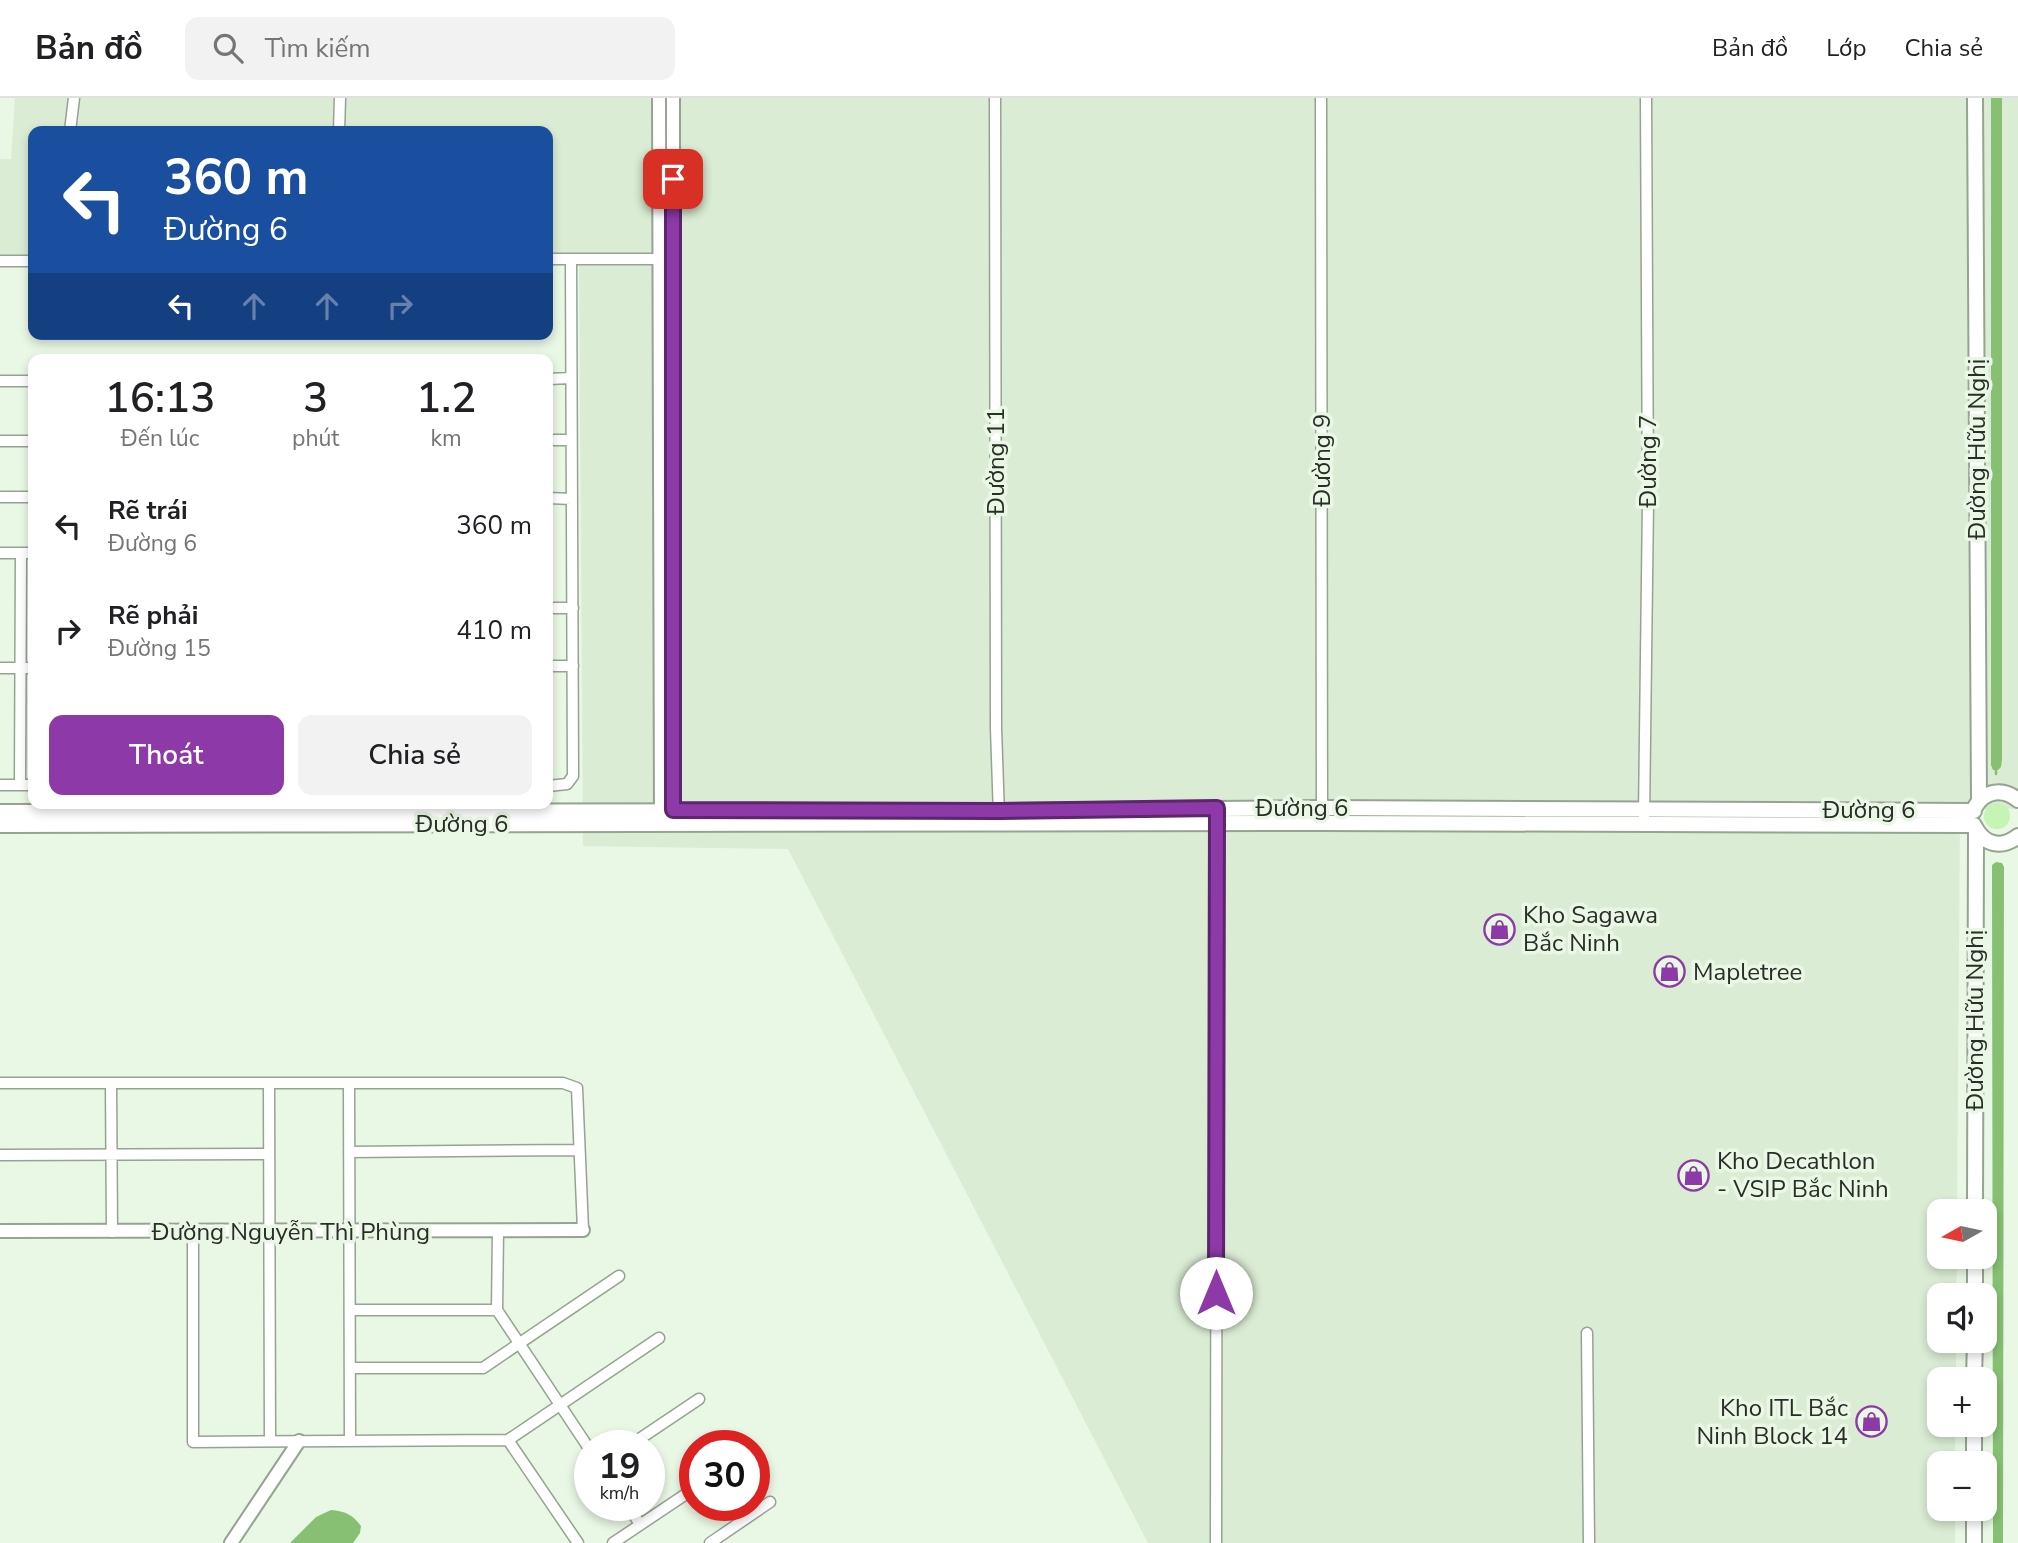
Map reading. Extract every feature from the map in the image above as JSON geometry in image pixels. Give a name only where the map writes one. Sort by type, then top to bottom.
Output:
[{"type":"main road","name":"Đường Hữu Nghị","points":[[1975,98],[1975,1199]]},
{"type":"main road","points":[[2018,800],[2008,793],[1996,792],[1976,817],[1985,840],[1998,844],[2018,836]]},
{"type":"main road","name":"Đường 6","points":[[0,811],[667,816],[1976,817]]},
{"type":"main road","name":"Đường 6","points":[[0,825],[133,813]]},
{"type":"main road","points":[[1974,1521],[1974,1543]]},
{"type":"street","points":[[71,126],[74,98]]},
{"type":"street","points":[[339,126],[340,98]]},
{"type":"street","points":[[659,98],[667,624]]},
{"type":"street","points":[[667,816],[673,98]]},
{"type":"street","name":"Đường 11","points":[[995,98],[996,728],[999,817]]},
{"type":"street","name":"Đường 9","points":[[1321,98],[1322,815]]},
{"type":"street","name":"Đường 7","points":[[1644,816],[1649,389],[1646,98]]},
{"type":"street","points":[[553,259],[673,259]]},
{"type":"street","points":[[553,785],[567,784],[573,776],[571,259]]},
{"type":"street","points":[[0,261],[28,261]]},
{"type":"street","points":[[553,379],[571,378]]},
{"type":"street","points":[[0,381],[28,381]]},
{"type":"street","points":[[553,440],[571,440]]},
{"type":"street","points":[[0,441],[28,441]]},
{"type":"street","points":[[0,497],[28,497]]},
{"type":"street","points":[[553,498],[572,499]]},
{"type":"street","points":[[0,553],[28,553]]},
{"type":"street","points":[[20,553],[20,785]]},
{"type":"street","points":[[553,608],[573,608]]},
{"type":"street","points":[[553,666],[573,666]]},
{"type":"street","points":[[0,668],[28,668]]},
{"type":"street","points":[[0,785],[28,785]]},
{"type":"street","points":[[1216,1543],[1217,816]]},
{"type":"street","points":[[0,1083],[563,1083],[577,1088],[583,1230]]},
{"type":"street","points":[[111,1083],[112,1232]]},
{"type":"street","points":[[268,1083],[270,1441]]},
{"type":"street","points":[[349,1083],[350,1441]]},
{"type":"street","points":[[349,1153],[579,1150]]},
{"type":"street","points":[[0,1155],[269,1154]]},
{"type":"street","name":"Đường Nguyễn Thì Phùng","points":[[0,1231],[583,1230]]},
{"type":"street","points":[[498,1231],[497,1310],[577,1430]]},
{"type":"street","points":[[193,1232],[193,1442],[508,1440],[659,1338]]},
{"type":"street","points":[[351,1368],[482,1368],[619,1276]]},
{"type":"street","points":[[350,1310],[497,1310]]},
{"type":"street","points":[[1587,1333],[1589,1543]]},
{"type":"street","points":[[653,1430],[699,1399]]},
{"type":"street","points":[[508,1440],[578,1543]]},
{"type":"street","points":[[231,1543],[299,1441]]},
{"type":"street","points":[[613,1543],[679,1498]]},
{"type":"street","points":[[710,1543],[771,1502]]},
{"type":"shaded area","points":[[15,98],[2018,98],[2018,809],[1960,809],[1957,1199],[1927,1199],[1927,1269],[1957,1269],[1956,1283],[1927,1283],[1927,1353],[1956,1353],[1956,1367],[1927,1367],[1927,1437],[1955,1437],[1955,1451],[1927,1451],[1927,1521],[1955,1521],[1955,1543],[1148,1543],[788,849],[583,846],[579,258],[553,258],[553,126],[28,126],[28,258],[0,258],[0,159],[11,159]]},
{"type":"shaded area","points":[[1991,98],[2002,98],[2002,760],[1998,770],[1993,770],[1991,765]]},
{"type":"shaded area","points":[[1997,803],[2006,807],[2010,816],[2006,825],[1997,829],[1988,825],[1984,816],[1988,807]]},
{"type":"shaded area","points":[[1996,862],[2002,863],[2004,867],[2003,1543],[1993,1543],[1993,1521],[1997,1521],[1997,1451],[1993,1451],[1993,1437],[1997,1437],[1997,1367],[1993,1367],[1993,1353],[1997,1353],[1997,1283],[1993,1283],[1993,1269],[1997,1269],[1997,1199],[1992,1199],[1992,865]]},
{"type":"shaded area","points":[[331,1510],[348,1514],[361,1526],[353,1543],[290,1543],[316,1517]]},
{"type":"waterway","points":[[1996,766],[1996,774]]},
{"type":"place","name":"Kho Sagawa Bắc Ninh","points":[[1500,929]]},
{"type":"place","name":"Mapletree","points":[[1670,972]]},
{"type":"place","name":"Kho Decathlon - VSIP Bắc Ninh","points":[[1694,1175]]},
{"type":"place","name":"Kho ITL Bắc Ninh Block 14","points":[[1871,1422]]},
{"type":"route","points":[[673,179],[673,810],[999,811],[1217,808],[1216,1293]]}]
